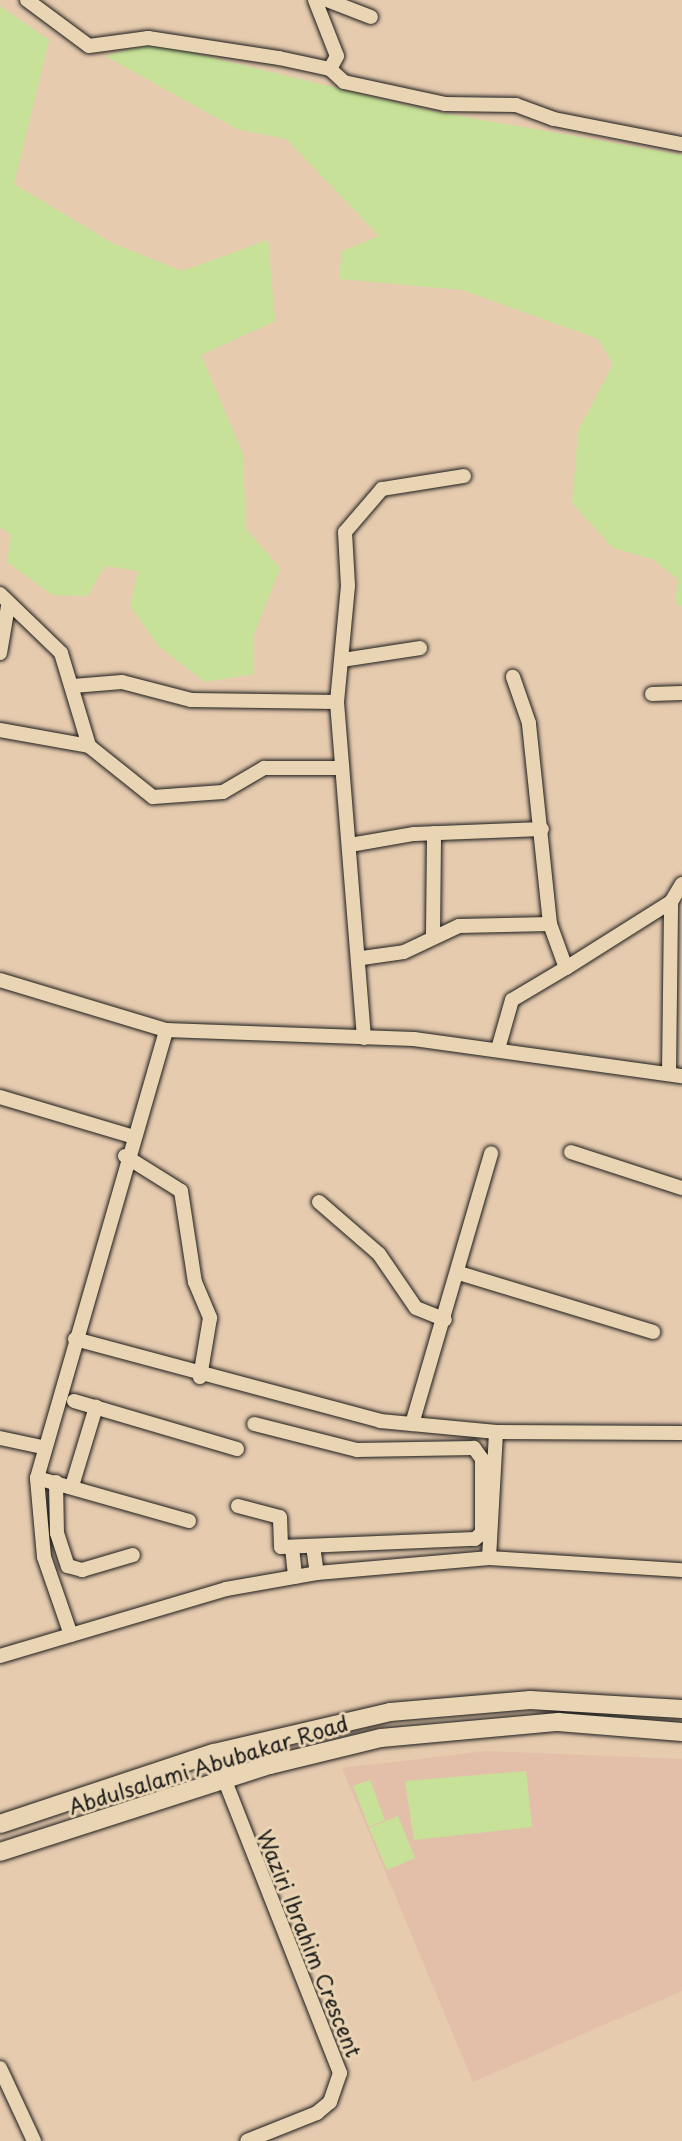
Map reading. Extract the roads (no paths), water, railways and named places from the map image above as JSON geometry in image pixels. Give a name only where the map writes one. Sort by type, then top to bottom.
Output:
[{"type":"main road","name":"Abdulsalami Abubakar Road","points":[[0,1824],[214,1753],[322,1724],[457,1705],[619,1702],[682,1709]]},
{"type":"main road","name":"Abdulsalami Abubakar Road","points":[[0,1852],[330,1747],[407,1734],[558,1723],[682,1732]]},
{"type":"street","points":[[27,0],[89,46],[148,38],[330,69],[344,82],[445,104],[516,105],[554,120],[682,144]]},
{"type":"street","points":[[315,0],[337,56],[330,69]]},
{"type":"street","points":[[327,0],[371,17]]},
{"type":"street","points":[[364,1038],[362,958],[337,702],[342,660],[346,529],[382,489],[464,475]]},
{"type":"street","points":[[0,653],[4,600]]},
{"type":"street","points":[[4,600],[61,653],[89,746],[117,775],[166,799],[234,788],[264,768],[342,768]]},
{"type":"street","points":[[342,660],[420,648]]},
{"type":"street","points":[[513,677],[529,723],[550,924],[566,968]]},
{"type":"street","points":[[73,686],[121,682],[191,700],[337,702]]},
{"type":"street","points":[[652,694],[682,693]]},
{"type":"street","points":[[0,730],[89,746]]},
{"type":"street","points":[[350,845],[434,833],[542,829]]},
{"type":"street","points":[[433,934],[434,833]]},
{"type":"street","points":[[498,1049],[512,1000],[671,902],[682,884]]},
{"type":"street","points":[[0,980],[166,1030],[364,1038],[498,1049],[676,1075],[671,902]]},
{"type":"street","points":[[362,958],[404,952],[433,934],[469,925],[550,924]]},
{"type":"street","points":[[71,1635],[44,1557],[37,1478],[42,1447],[75,1339],[125,1156],[166,1030]]},
{"type":"street","points":[[0,1097],[131,1136]]},
{"type":"street","points":[[571,1152],[682,1188]]},
{"type":"street","points":[[412,1424],[459,1273],[491,1153]]},
{"type":"street","points":[[125,1156],[181,1191],[195,1282],[210,1318],[200,1377]]},
{"type":"street","points":[[319,1202],[379,1254],[416,1308],[445,1320]]},
{"type":"street","points":[[459,1273],[653,1332]]},
{"type":"street","points":[[75,1339],[319,1409],[412,1424],[496,1432],[682,1433]]},
{"type":"street","points":[[74,1401],[237,1449]]},
{"type":"street","points":[[72,1486],[96,1407]]},
{"type":"street","points":[[238,1506],[280,1517],[281,1547],[480,1537],[479,1452],[357,1450],[254,1423]]},
{"type":"street","points":[[489,1558],[496,1432]]},
{"type":"street","points":[[0,1438],[42,1447]]},
{"type":"street","points":[[37,1478],[189,1521]]},
{"type":"street","points":[[56,1482],[57,1533],[68,1566],[82,1570],[133,1555]]},
{"type":"street","points":[[313,1546],[317,1573]]},
{"type":"street","points":[[292,1547],[295,1577]]},
{"type":"street","points":[[0,1656],[226,1588],[317,1573],[489,1558],[682,1570]]},
{"type":"street","name":"Waziri Ibrahim Crescent","points":[[214,1753],[221,1782],[340,2073],[330,2102],[317,2113],[247,2141]]},
{"type":"street","points":[[0,2068],[34,2141]]}]
